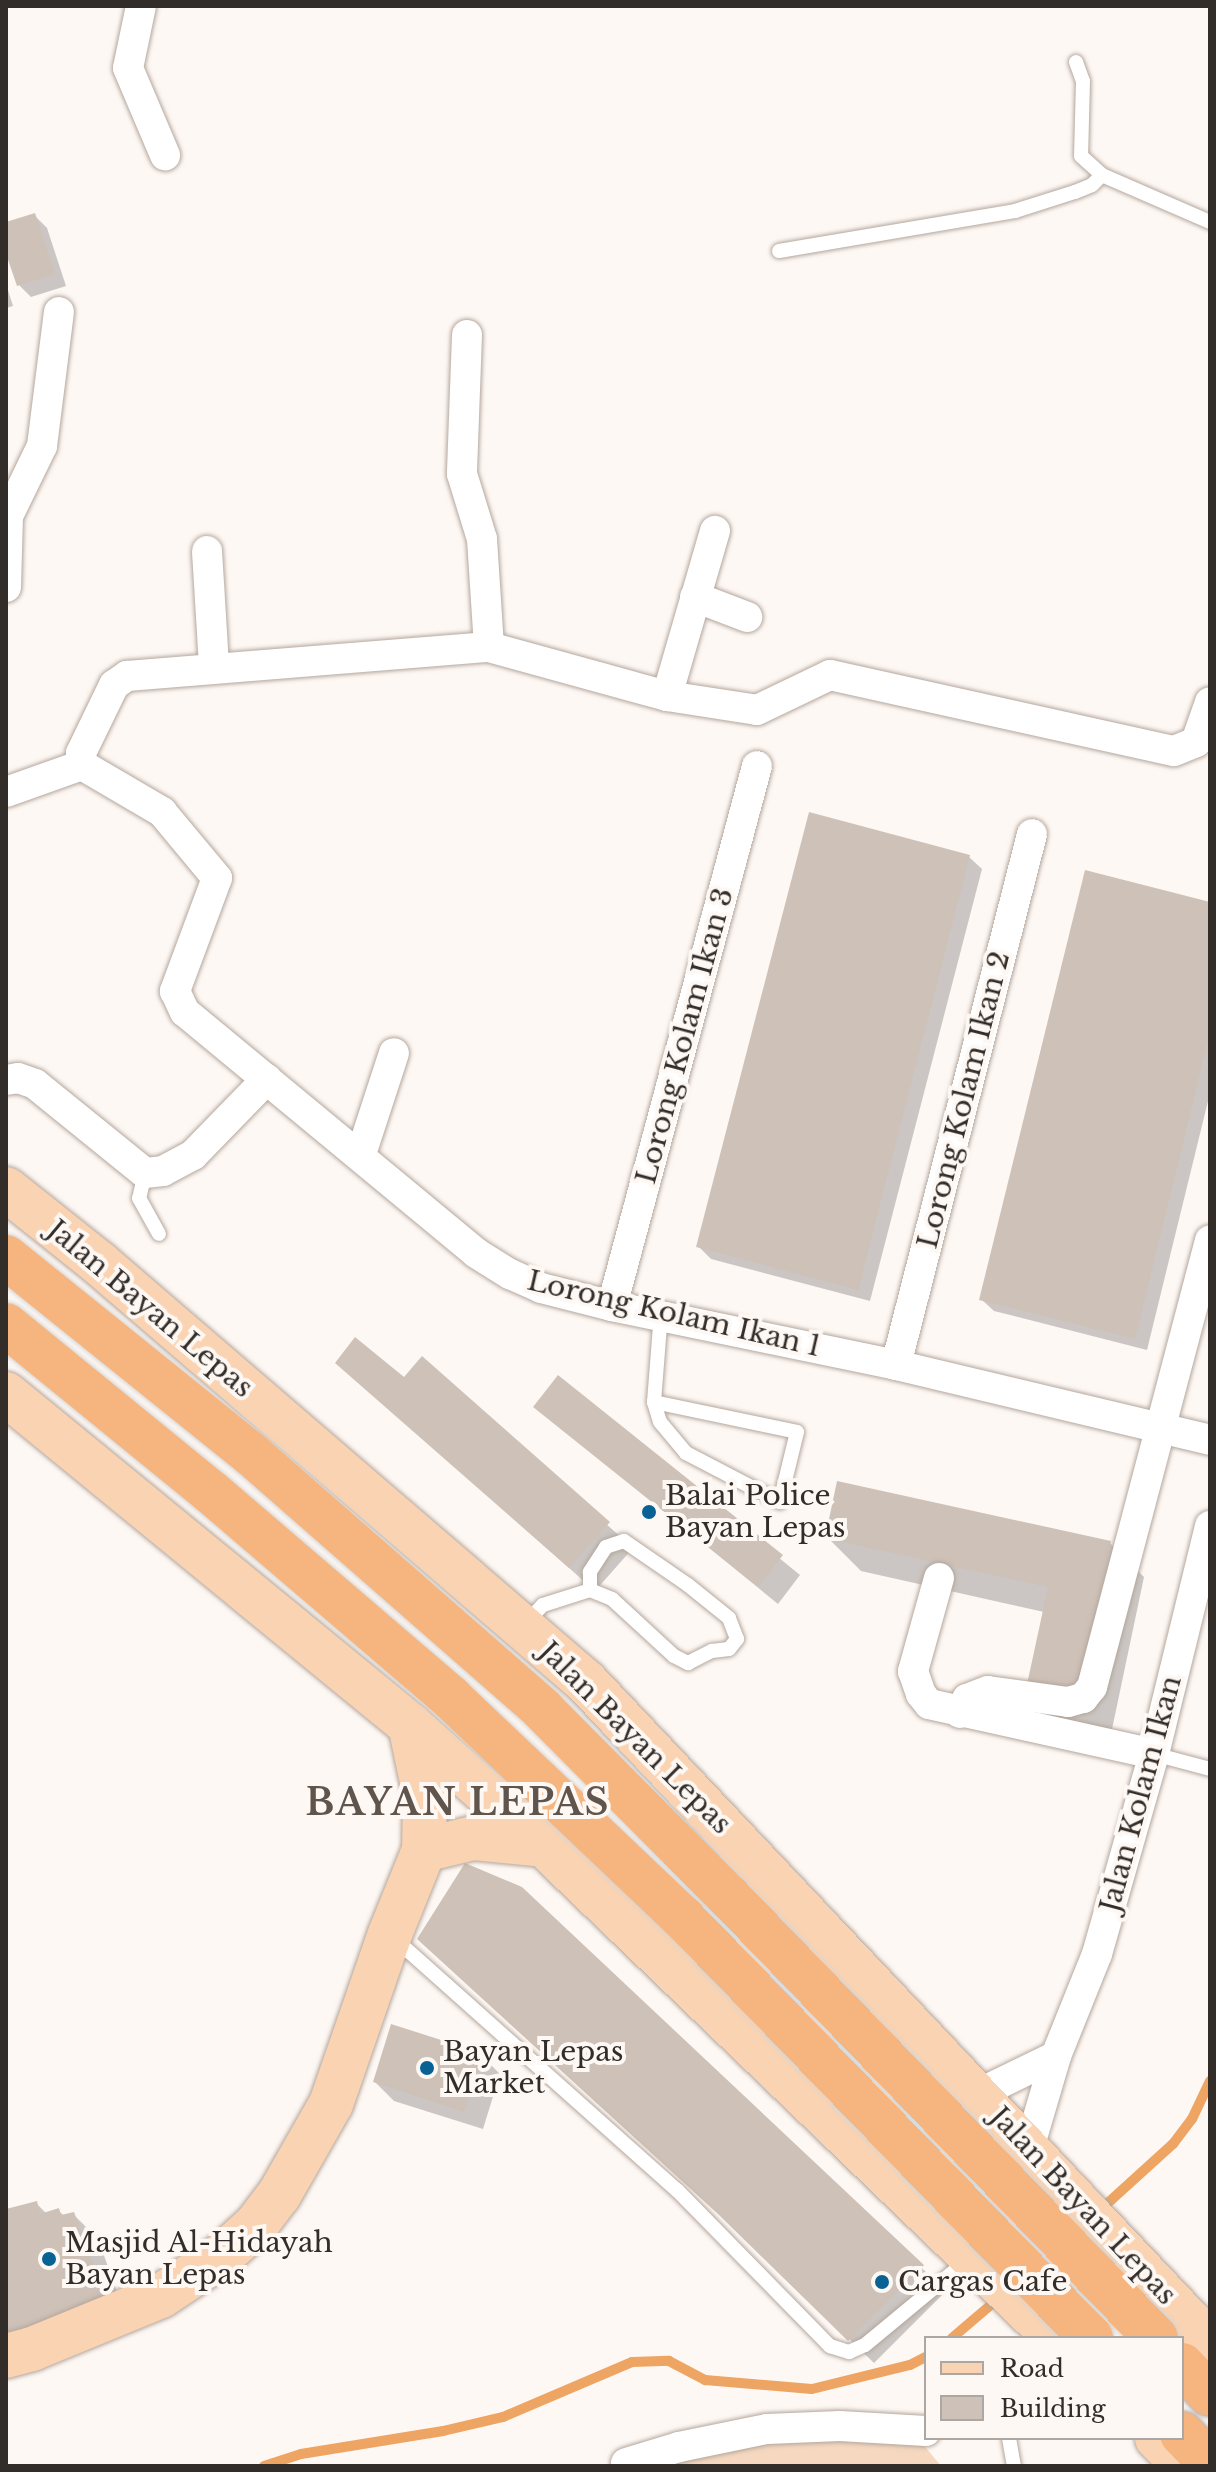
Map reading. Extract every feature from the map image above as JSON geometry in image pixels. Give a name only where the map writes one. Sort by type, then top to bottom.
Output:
[{"type":"highway","name":"Jalan Bayan Lepas","points":[[6,1257],[251,1454],[543,1710],[729,1897],[1154,2336]]},
{"type":"highway","points":[[6,1325],[211,1492],[451,1698],[683,1918],[1089,2336]]},
{"type":"highway","points":[[1184,2367],[1210,2394]]},
{"type":"highway","points":[[1184,2436],[1210,2463]]},
{"type":"main road","name":"Jalan Bayan Lepas","points":[[6,1189],[99,1263],[586,1682],[1210,2343]]},
{"type":"main road","points":[[6,1394],[410,1725],[544,1845],[1054,2336]]},
{"type":"main road","points":[[6,2356],[74,2333],[161,2296],[224,2254],[256,2225],[279,2195],[331,2104],[390,1934],[424,1850],[423,1785],[410,1725]]},
{"type":"main road","points":[[424,1850],[473,1838],[544,1845]]},
{"type":"main road","points":[[762,2052],[806,2041],[836,2022],[849,2004],[855,1965]]},
{"type":"main road","points":[[815,2104],[817,2080],[832,2050],[865,2029],[906,2018]]},
{"type":"main road","points":[[1159,2440],[1185,2466]]},
{"type":"street","points":[[141,6],[128,68],[165,155]]},
{"type":"street","points":[[6,587],[8,516],[42,446],[59,312]]},
{"type":"street","points":[[467,335],[462,474],[482,539],[489,647]]},
{"type":"street","points":[[667,696],[715,531]]},
{"type":"street","points":[[207,551],[214,666]]},
{"type":"street","points":[[695,597],[747,617]]},
{"type":"street","points":[[6,792],[82,765],[81,753],[114,685],[120,680],[214,666],[489,647],[667,696],[757,710],[830,675],[1174,751],[1196,742],[1210,702]]},
{"type":"street","name":"Lorong Kolam Ikan 1","points":[[82,765],[162,812],[217,878],[175,991],[185,1012],[361,1154],[476,1253],[510,1274],[541,1288],[612,1306],[896,1365],[1210,1440]]},
{"type":"street","name":"Lorong Kolam Ikan 3","points":[[612,1306],[757,766]]},
{"type":"street","name":"Lorong Kolam Ikan 2","points":[[896,1365],[1032,834]]},
{"type":"street","points":[[361,1154],[394,1053]]},
{"type":"street","points":[[6,1080],[18,1078],[35,1084],[145,1173],[163,1171],[193,1155],[267,1079]]},
{"type":"street","points":[[960,1713],[967,1699],[988,1691],[1068,1702],[1077,1701],[1092,1687],[1210,1240]]},
{"type":"street","name":"Jalan Kolam Ikan","points":[[1029,2148],[1056,2056],[1097,1954],[1154,1754],[1210,1526]]},
{"type":"street","points":[[939,1578],[913,1671],[921,1694],[929,1704],[1154,1754]]},
{"type":"street","points":[[978,2094],[1056,2056]]},
{"type":"street","points":[[626,2463],[679,2447],[767,2429],[840,2426],[924,2431]]},
{"type":"lane","points":[[1076,62],[1083,81],[1081,156],[1102,175],[1210,222]]},
{"type":"lane","points":[[779,251],[1015,211],[1092,185],[1102,175]]},
{"type":"lane","points":[[145,1173],[139,1198],[159,1234]]},
{"type":"lane","points":[[654,1402],[797,1432],[780,1502],[686,1453],[660,1422],[654,1402],[661,1314]]},
{"type":"lane","points":[[522,1627],[543,1605],[590,1590],[612,1599],[674,1656],[688,1663],[712,1651],[729,1649],[737,1639],[729,1618],[624,1541],[606,1547],[590,1572],[590,1590]]},
{"type":"lane","points":[[1154,1754],[1210,1769]]},
{"type":"lane","points":[[390,1934],[677,2190],[830,2346],[849,2352],[865,2345],[981,2266]]},
{"type":"lane","points":[[1009,2440],[1014,2466]]},
{"type":"shaded area","points":[[814,2439],[922,2443],[941,2466],[668,2466],[709,2450]]},
{"type":"building","points":[[35,213],[55,274],[17,286],[6,254],[6,222]]},
{"type":"building","points":[[809,812],[970,855],[858,1290],[696,1247]]},
{"type":"building","points":[[1085,870],[1210,902],[1210,1032],[1135,1339],[979,1300]]},
{"type":"building","points":[[355,1337],[404,1377],[422,1356],[610,1522],[569,1568],[335,1363]]},
{"type":"building","points":[[558,1375],[783,1555],[758,1587],[533,1407]]},
{"type":"building","points":[[837,1481],[1111,1541],[1077,1701],[1026,1689],[1048,1587],[825,1538]]},
{"type":"building","points":[[465,1863],[522,1887],[924,2265],[848,2341],[718,2214],[417,1939]]},
{"type":"building","name":"Bayan Lepas Market","points":[[391,2024],[482,2053],[464,2112],[373,2082]]},
{"type":"building","name":"Masjid Al-Hidayah Bayan Lepas","points":[[37,2201],[40,2214],[59,2208],[61,2215],[74,2212],[107,2302],[9,2334],[6,2324],[6,2209]]},
{"type":"waterway","points":[[1099,2211],[1173,2144],[1192,2119],[1210,2081]]},
{"type":"waterway","points":[[954,2336],[999,2298]]},
{"type":"waterway","points":[[264,2466],[301,2454],[443,2431],[503,2417],[632,2362],[669,2361],[705,2380],[812,2389],[910,2365],[924,2358]]},
{"type":"place","name":"Balai Police Bayan Lepas","points":[[649,1512]]},
{"type":"place","name":"Bayan Lepas Market","points":[[427,2068]]},
{"type":"place","name":"Masjid Al-Hidayah Bayan Lepas","points":[[49,2259]]},
{"type":"place","name":"Cargas Cafe","points":[[882,2282]]},
{"type":"district","name":"BAYAN LEPAS","points":[[458,1803]]}]
